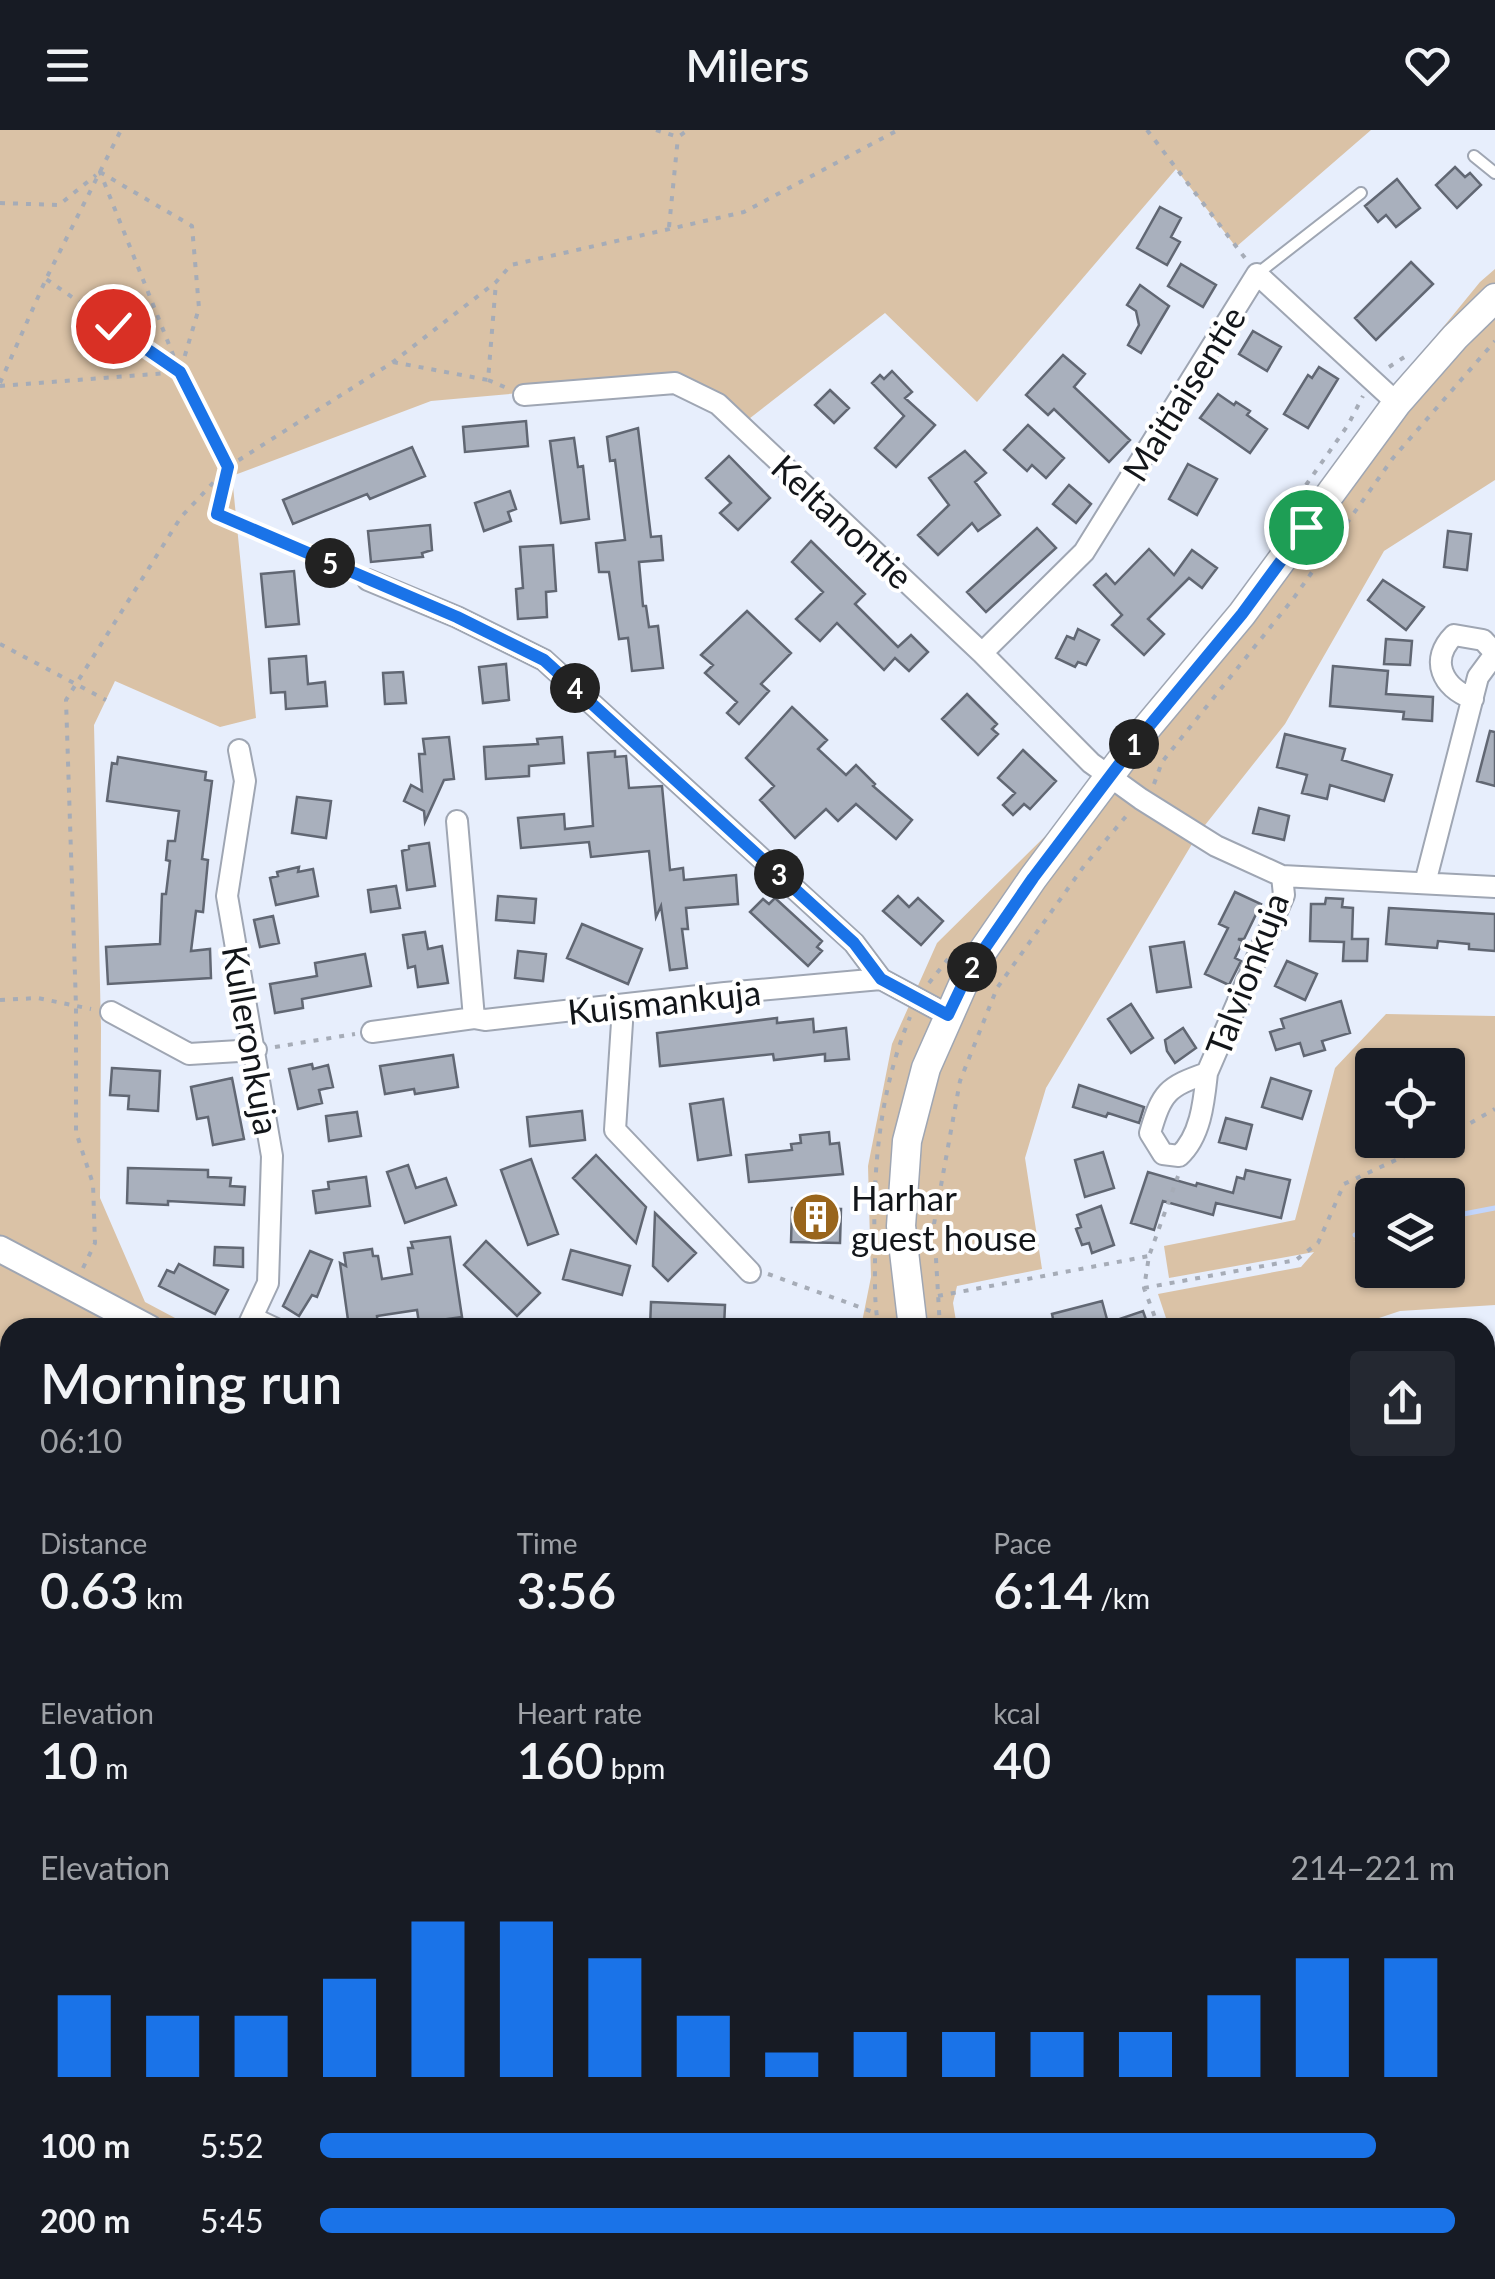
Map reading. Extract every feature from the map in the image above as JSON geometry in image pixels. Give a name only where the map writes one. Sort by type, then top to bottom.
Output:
[{"type":"main road","points":[[910,1318],[901,1226],[908,1141],[926,1068],[969,971],[1033,878],[1136,742],[1242,614],[1397,403],[1495,298]]},
{"type":"street","name":"Maitiaisentie","points":[[982,653],[1084,552],[1257,274],[1397,403]]},
{"type":"street","name":"Keltanontie","points":[[524,395],[675,382],[718,404],[982,653],[1091,762],[1216,846],[1282,876]]},
{"type":"street","points":[[368,580],[457,617],[544,660],[854,943],[881,979],[948,1015]]},
{"type":"street","points":[[1424,883],[1473,699],[1478,677],[1495,654],[1482,640],[1454,635],[1441,648],[1439,664],[1446,676],[1473,699]]},
{"type":"street","name":"Kulleronkuja","points":[[239,750],[245,781],[227,896],[272,1156],[268,1284],[251,1318]]},
{"type":"street","points":[[457,821],[474,1018]]},
{"type":"street","points":[[1282,876],[1495,887]]},
{"type":"street","name":"Talvionkuja","points":[[1207,1072],[1174,1084],[1159,1101],[1150,1134],[1163,1154],[1179,1156],[1190,1146],[1202,1109],[1207,1072],[1284,895],[1282,876]]},
{"type":"street","name":"Kuismankuja","points":[[372,1032],[474,1018],[623,1007],[881,979]]},
{"type":"street","points":[[623,1007],[615,1130],[750,1272]]},
{"type":"street","points":[[111,1012],[188,1054],[256,1050]]},
{"type":"street","points":[[0,1249],[131,1318]]},
{"type":"lane","points":[[1474,156],[1495,173]]},
{"type":"lane","points":[[1257,274],[1361,193]]},
{"type":"path","points":[[121,130],[46,279],[0,385],[180,372]]},
{"type":"path","points":[[656,130],[678,137]]},
{"type":"path","points":[[669,229],[678,137],[688,130]]},
{"type":"path","points":[[74,1287],[95,1243],[93,1184],[76,1132],[66,700],[181,517],[228,467],[393,362],[496,282],[511,265],[744,212],[898,130]]},
{"type":"path","points":[[1147,130],[1257,274]]},
{"type":"path","points":[[0,203],[60,205],[100,172]]},
{"type":"path","points":[[100,172],[180,372],[228,467],[217,514],[368,580]]},
{"type":"path","points":[[100,172],[192,226],[199,308],[180,372]]},
{"type":"path","points":[[46,279],[180,372]]},
{"type":"path","points":[[393,362],[488,380],[496,282]]},
{"type":"path","points":[[939,1318],[934,1224],[946,1145],[960,1081],[997,988],[1084,866],[1153,786],[1162,762],[1293,598],[1394,458],[1495,342]]},
{"type":"path","points":[[0,644],[106,700]]},
{"type":"path","points":[[0,1000],[38,998],[111,1012]]},
{"type":"path","points":[[256,1050],[372,1032]]},
{"type":"path","points":[[1465,1126],[1495,1108]]},
{"type":"path","points":[[1155,1318],[1144,1288],[1148,1256],[1178,1180],[1179,1156]]},
{"type":"path","points":[[1144,1288],[1296,1260],[1318,1243],[1344,1184],[1400,1158]]},
{"type":"path","points":[[938,1296],[1148,1256]]},
{"type":"path","points":[[750,1272],[766,1273],[876,1313]]},
{"type":"shaded area","points":[[0,130],[1371,130],[1236,247],[1176,169],[977,402],[885,313],[745,422],[677,379],[431,401],[232,476],[256,718],[220,727],[115,681],[94,725],[101,1028],[100,1198],[145,1302],[175,1318],[0,1318]]},
{"type":"shaded area","points":[[1495,269],[1495,480],[1384,551],[1285,724],[1198,834],[1046,1088],[1025,1158],[1042,1269],[957,1286],[953,1303],[956,1318],[863,1318],[871,1277],[868,1166],[892,1044],[937,943],[1101,781],[1373,413],[1480,282]]},
{"type":"shaded area","points":[[1386,1014],[1495,1016],[1495,1305],[1400,1311],[1379,1318],[1166,1318],[1158,1294],[1301,1267],[1314,1252],[1169,1278],[1164,1246],[1295,1220],[1335,1068]]},
{"type":"building","points":[[1455,167],[1465,177],[1470,173],[1481,185],[1457,208],[1436,185]]},
{"type":"building","points":[[1397,179],[1420,208],[1396,227],[1386,215],[1378,222],[1365,206]]},
{"type":"building","points":[[1160,207],[1181,218],[1171,237],[1180,242],[1167,265],[1137,248]]},
{"type":"building","points":[[1411,262],[1433,284],[1376,340],[1355,318]]},
{"type":"building","points":[[1181,264],[1216,285],[1203,307],[1168,286]]},
{"type":"building","points":[[1140,285],[1169,306],[1141,353],[1128,345],[1139,325],[1136,311],[1127,305]]},
{"type":"building","points":[[1253,331],[1281,347],[1267,371],[1239,354]]},
{"type":"building","points":[[1063,355],[1085,374],[1074,387],[1130,440],[1109,462],[1054,409],[1048,415],[1026,395]]},
{"type":"building","points":[[1319,367],[1338,379],[1308,428],[1284,414],[1308,375],[1312,378]]},
{"type":"building","points":[[892,371],[912,392],[905,398],[935,425],[896,467],[875,448],[904,416],[872,383]]},
{"type":"building","points":[[830,390],[849,408],[834,423],[815,405]]},
{"type":"building","points":[[1218,394],[1250,411],[1247,415],[1267,429],[1250,453],[1200,418]]},
{"type":"building","points":[[526,421],[528,446],[465,452],[463,427]]},
{"type":"building","points":[[1028,425],[1064,458],[1046,478],[1032,465],[1027,471],[1004,450]]},
{"type":"building","points":[[638,428],[651,537],[661,536],[663,560],[639,562],[643,606],[649,627],[658,626],[663,668],[632,671],[628,638],[619,639],[609,572],[599,572],[596,543],[625,540],[615,460],[610,461],[607,437]]},
{"type":"building","points":[[574,438],[578,467],[583,466],[589,519],[561,523],[550,441]]},
{"type":"building","points":[[412,447],[425,476],[293,524],[283,500]]},
{"type":"building","points":[[965,451],[986,473],[975,482],[1000,515],[978,531],[972,523],[938,555],[918,535],[949,505],[929,478]]},
{"type":"building","points":[[729,456],[770,498],[738,530],[720,513],[731,503],[706,478]]},
{"type":"building","points":[[1188,464],[1217,479],[1197,515],[1169,499]]},
{"type":"building","points":[[1069,485],[1091,504],[1076,523],[1053,504]]},
{"type":"building","points":[[510,491],[516,509],[508,512],[511,521],[484,531],[475,503]]},
{"type":"building","points":[[430,525],[432,550],[422,553],[423,557],[371,562],[368,531]]},
{"type":"building","points":[[1037,528],[1056,548],[986,612],[967,592]]},
{"type":"building","points":[[1448,531],[1471,534],[1467,570],[1444,567]]},
{"type":"building","points":[[811,541],[865,594],[855,604],[898,647],[911,635],[928,652],[909,671],[895,658],[884,670],[837,623],[820,641],[796,619],[823,592],[792,562]]},
{"type":"building","points":[[553,545],[556,591],[546,592],[547,617],[518,619],[516,589],[523,588],[520,547]]},
{"type":"building","points":[[1149,549],[1174,575],[1192,550],[1217,568],[1202,588],[1189,578],[1148,619],[1164,634],[1144,655],[1112,625],[1122,615],[1094,585],[1106,574],[1115,584]]},
{"type":"building","points":[[294,571],[299,624],[266,627],[261,574]]},
{"type":"building","points":[[1383,580],[1424,607],[1406,630],[1368,600]]},
{"type":"building","points":[[747,611],[791,653],[761,684],[769,691],[739,724],[727,713],[737,702],[705,673],[713,665],[701,655]]},
{"type":"building","points":[[1078,629],[1099,640],[1086,665],[1078,662],[1075,667],[1056,658],[1067,636],[1074,639]]},
{"type":"building","points":[[1386,639],[1412,641],[1410,665],[1384,664]]},
{"type":"building","points":[[306,656],[308,684],[325,682],[327,706],[286,709],[285,692],[271,693],[269,659]]},
{"type":"building","points":[[506,664],[509,700],[483,703],[479,667]]},
{"type":"building","points":[[1333,666],[1388,671],[1386,694],[1433,697],[1432,721],[1403,719],[1404,712],[1330,706]]},
{"type":"building","points":[[403,672],[406,703],[385,704],[383,673]]},
{"type":"building","points":[[967,694],[997,724],[992,729],[998,734],[978,755],[942,719]]},
{"type":"building","points":[[792,707],[827,740],[818,749],[846,775],[856,765],[873,786],[912,820],[896,839],[856,804],[838,821],[826,809],[795,838],[760,800],[774,786],[746,758]]},
{"type":"building","points":[[1490,731],[1495,732],[1495,786],[1477,781]]},
{"type":"building","points":[[1285,734],[1345,749],[1342,760],[1392,775],[1384,801],[1330,785],[1327,799],[1302,793],[1307,775],[1277,767]]},
{"type":"building","points":[[449,737],[454,779],[444,780],[425,822],[424,811],[404,801],[411,785],[422,791],[419,754],[425,754],[423,739]]},
{"type":"building","points":[[562,737],[564,763],[529,766],[529,776],[486,779],[484,747],[538,744],[537,739]]},
{"type":"building","points":[[1023,750],[1056,781],[1030,809],[1024,804],[1013,815],[1003,805],[1015,793],[998,778]]},
{"type":"building","points":[[615,751],[615,757],[626,756],[629,788],[662,786],[670,870],[683,868],[684,880],[736,875],[738,904],[686,908],[688,929],[682,929],[687,968],[670,970],[661,906],[656,917],[649,851],[591,857],[589,842],[521,848],[518,818],[564,814],[565,829],[593,826],[588,753]]},
{"type":"building","points":[[118,757],[206,772],[205,780],[212,781],[202,859],[208,860],[203,912],[196,911],[191,951],[210,949],[211,978],[108,984],[106,947],[160,944],[162,894],[166,894],[170,861],[166,860],[168,841],[175,841],[179,811],[107,801],[112,763],[117,764]]},
{"type":"building","points":[[297,797],[331,801],[326,838],[292,833]]},
{"type":"building","points":[[1259,808],[1289,816],[1284,840],[1253,833]]},
{"type":"building","points":[[429,843],[435,886],[407,890],[402,851]]},
{"type":"building","points":[[299,867],[298,872],[313,869],[318,896],[276,905],[270,878],[278,876],[277,872]]},
{"type":"building","points":[[396,886],[400,908],[371,912],[368,890]]},
{"type":"building","points":[[1235,892],[1261,904],[1244,939],[1238,939],[1243,941],[1235,958],[1241,961],[1229,985],[1205,974],[1228,928],[1219,924]]},
{"type":"building","points":[[498,896],[536,899],[534,923],[496,920]]},
{"type":"building","points":[[898,896],[909,907],[918,898],[943,921],[921,945],[883,911]]},
{"type":"building","points":[[775,898],[822,941],[817,947],[822,951],[808,966],[750,912],[763,899],[769,904]]},
{"type":"building","points":[[1326,898],[1343,899],[1342,907],[1353,908],[1352,939],[1368,939],[1367,961],[1343,961],[1344,942],[1310,941],[1311,904],[1325,904]]},
{"type":"building","points":[[1389,908],[1495,914],[1495,951],[1438,941],[1437,948],[1386,944]]},
{"type":"building","points":[[273,916],[279,943],[260,947],[254,920]]},
{"type":"building","points":[[582,924],[642,949],[628,984],[567,958]]},
{"type":"building","points":[[425,932],[428,949],[442,946],[448,983],[418,987],[415,966],[408,968],[403,935]]},
{"type":"building","points":[[1184,942],[1191,987],[1157,992],[1150,947]]},
{"type":"building","points":[[518,951],[546,954],[543,981],[515,978]]},
{"type":"building","points":[[365,954],[371,986],[302,999],[303,1008],[275,1013],[270,984],[317,976],[315,963]]},
{"type":"building","points":[[1287,961],[1317,974],[1305,1000],[1275,986]]},
{"type":"building","points":[[1341,1001],[1350,1033],[1322,1041],[1325,1050],[1304,1056],[1300,1043],[1276,1050],[1270,1032],[1284,1028],[1281,1019]]},
{"type":"building","points":[[1131,1004],[1153,1038],[1131,1053],[1108,1019]]},
{"type":"building","points":[[777,1018],[777,1023],[813,1019],[814,1032],[846,1028],[849,1059],[825,1061],[825,1054],[774,1060],[773,1054],[660,1066],[657,1033]]},
{"type":"building","points":[[1183,1028],[1196,1048],[1175,1063],[1165,1040]]},
{"type":"building","points":[[453,1055],[458,1087],[385,1094],[380,1066]]},
{"type":"building","points":[[312,1064],[313,1069],[328,1065],[333,1087],[319,1090],[322,1103],[298,1109],[289,1069]]},
{"type":"building","points":[[112,1068],[160,1071],[158,1111],[128,1109],[129,1096],[110,1095]]},
{"type":"building","points":[[232,1078],[244,1139],[213,1145],[208,1117],[197,1119],[191,1087]]},
{"type":"building","points":[[1271,1078],[1311,1091],[1302,1119],[1262,1107]]},
{"type":"building","points":[[1079,1085],[1144,1107],[1139,1123],[1073,1107]]},
{"type":"building","points":[[723,1099],[731,1155],[698,1160],[690,1104]]},
{"type":"building","points":[[582,1111],[585,1140],[530,1146],[527,1117]]},
{"type":"building","points":[[357,1112],[361,1136],[329,1141],[326,1116]]},
{"type":"building","points":[[1226,1118],[1252,1125],[1246,1149],[1219,1142]]},
{"type":"building","points":[[829,1132],[830,1144],[839,1143],[843,1174],[749,1182],[746,1155],[792,1150],[791,1144],[801,1143],[800,1135]]},
{"type":"building","points":[[1103,1152],[1114,1188],[1085,1197],[1075,1160]]},
{"type":"building","points":[[596,1155],[646,1207],[636,1243],[573,1178]]},
{"type":"building","points":[[531,1159],[558,1234],[528,1245],[501,1170]]},
{"type":"building","points":[[408,1165],[416,1188],[446,1178],[456,1205],[405,1223],[387,1172]]},
{"type":"building","points":[[128,1168],[208,1170],[208,1177],[231,1178],[230,1186],[245,1187],[244,1205],[127,1203]]},
{"type":"building","points":[[1246,1170],[1290,1180],[1281,1218],[1216,1203],[1213,1215],[1163,1201],[1154,1230],[1131,1223],[1148,1172],[1233,1193],[1237,1177],[1244,1179]]},
{"type":"building","points":[[366,1177],[370,1206],[316,1213],[313,1191],[329,1189],[328,1182]]},
{"type":"building","points":[[1101,1206],[1114,1245],[1092,1253],[1089,1243],[1082,1245],[1076,1229],[1081,1227],[1077,1215]]},
{"type":"building","name":"Harhar guest house","points":[[792,1208],[841,1209],[840,1243],[791,1242]]},
{"type":"building","points":[[655,1213],[696,1253],[668,1281],[653,1266]]},
{"type":"building","points":[[450,1237],[462,1317],[418,1318],[417,1310],[377,1318],[348,1318],[340,1263],[346,1266],[344,1253],[372,1249],[373,1256],[378,1256],[382,1279],[412,1274],[408,1248],[413,1248],[411,1242]]},
{"type":"building","points":[[486,1241],[540,1293],[517,1316],[464,1265]]},
{"type":"building","points":[[215,1247],[243,1248],[243,1267],[214,1265]]},
{"type":"building","points":[[571,1250],[630,1266],[622,1295],[563,1279]]},
{"type":"building","points":[[310,1251],[332,1260],[317,1297],[312,1295],[299,1316],[283,1306]]},
{"type":"building","points":[[179,1264],[228,1290],[215,1314],[159,1286],[167,1270],[174,1273]]},
{"type":"building","points":[[1102,1301],[1107,1318],[1053,1318],[1052,1314]]},
{"type":"building","points":[[651,1302],[725,1305],[724,1318],[650,1318]]},
{"type":"building","points":[[1143,1311],[1145,1318],[1123,1318]]},
{"type":"waterway","points":[[1465,1214],[1495,1208]]},
{"type":"place","name":"Harhar guest house","points":[[816,1217]]},
{"type":"route","points":[[113,326],[180,372],[228,467],[217,514],[457,617],[544,660],[854,943],[881,979],[948,1015],[969,971],[1033,878],[1306,527]]}]
